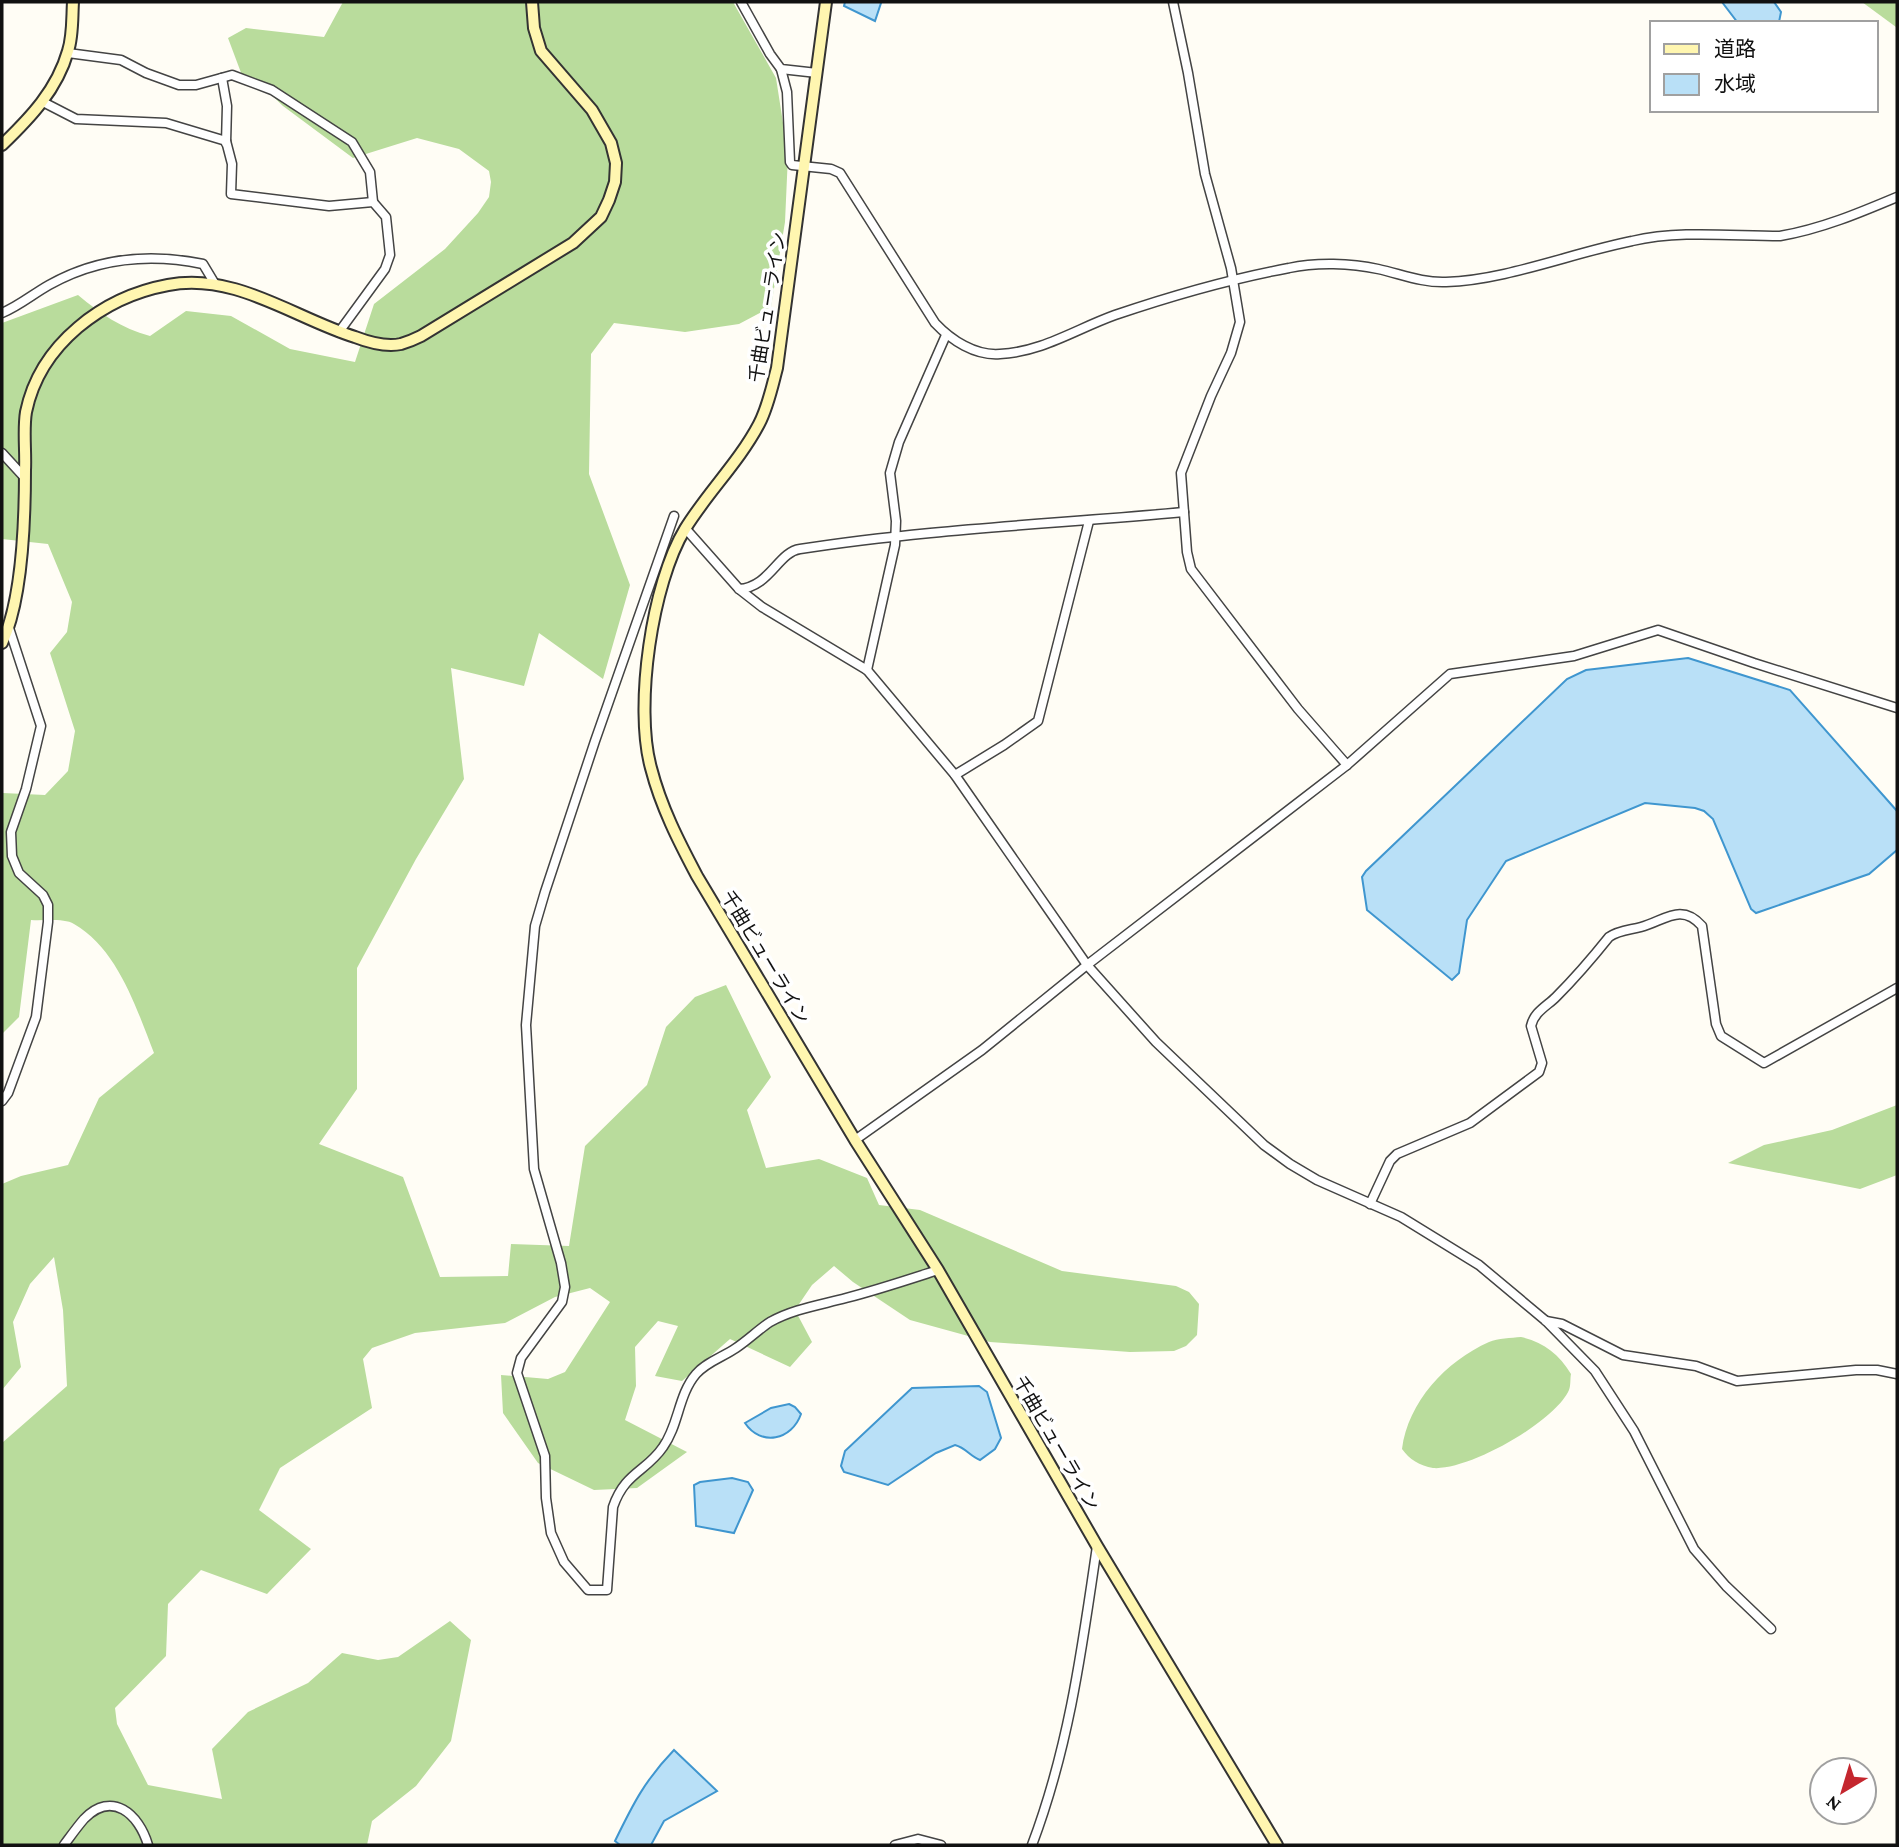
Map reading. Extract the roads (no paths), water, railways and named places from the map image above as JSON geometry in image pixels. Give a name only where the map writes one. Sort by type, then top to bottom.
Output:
[{"type":"street","points":[[2,145],[43,102],[68,53],[73,2]]},
{"type":"street","points":[[2,643],[9,628],[19,570],[26,413],[45,365],[71,333],[91,316],[116,300],[169,285],[215,284],[242,290],[339,332],[384,344],[400,344],[421,336],[573,243],[601,217],[615,181],[616,163],[611,143],[592,110],[552,67],[541,51],[534,28],[532,2]]},
{"type":"street","points":[[741,2],[781,69],[787,92],[790,162],[794,166],[831,169],[840,173],[935,323],[946,335],[974,349],[996,355],[1031,349],[1070,336],[1112,316],[1232,281],[1292,267],[1334,265],[1376,268],[1427,282],[1462,281],[1655,236],[1780,236],[1800,233],[1861,213],[1897,197]]},
{"type":"street","name":"千曲ビューライン","points":[[826,2],[777,369],[759,424],[685,528],[675,548],[654,616],[645,680],[645,740],[650,767],[677,838],[697,876],[855,1140],[937,1270],[1097,1546],[1277,1845]]},
{"type":"street","points":[[1173,2],[1205,174],[1240,322],[1181,473],[1187,552],[1191,569],[1298,709],[1347,765]]},
{"type":"street","points":[[68,53],[121,60],[179,85],[196,85],[232,75],[272,90],[352,142],[370,172],[373,202],[386,217],[390,255],[384,269],[339,332]]},
{"type":"street","points":[[781,69],[817,73]]},
{"type":"street","points":[[222,78],[228,106],[226,143],[232,164],[231,194],[329,206],[373,202]]},
{"type":"street","points":[[43,102],[76,119],[166,123],[218,137],[226,143]]},
{"type":"street","points":[[2,313],[74,273],[128,258],[178,258],[203,264],[215,284]]},
{"type":"street","points":[[867,670],[896,537],[890,473],[900,442],[946,335]]},
{"type":"street","points":[[2,453],[25,478]]},
{"type":"street","points":[[739,589],[747,588],[769,575],[795,550],[896,537],[1184,512]]},
{"type":"street","points":[[674,516],[595,741],[536,926],[526,1025],[534,1169],[561,1263],[565,1287],[562,1302],[521,1358],[517,1373],[545,1456],[546,1498],[551,1533],[564,1562],[588,1590],[607,1590],[613,1507],[617,1494],[630,1477],[664,1446],[672,1433],[685,1392],[696,1374],[736,1349],[769,1323],[795,1311],[848,1298],[937,1270]]},
{"type":"street","points":[[955,775],[1038,721],[1089,521]]},
{"type":"street","points":[[685,528],[739,589],[762,607],[867,670],[955,775],[1087,965],[1156,1042],[1264,1145],[1308,1174],[1401,1217],[1479,1265],[1546,1321],[1595,1371],[1633,1431],[1694,1549],[1726,1586],[1772,1629]]},
{"type":"street","points":[[2,1101],[8,1093],[36,1017],[48,922],[48,905],[43,895],[19,873],[12,856],[11,832],[26,789],[41,726],[9,628]]},
{"type":"street","points":[[855,1140],[982,1050],[1087,965],[1347,765],[1450,674],[1574,656],[1658,630],[1897,708]]},
{"type":"street","points":[[1370,1204],[1390,1161],[1397,1154],[1470,1123],[1539,1072],[1542,1063],[1531,1026],[1532,1021],[1616,932],[1643,927],[1676,914],[1691,916],[1697,921],[1702,926],[1719,1032],[1721,1036],[1764,1063],[1897,988]]},
{"type":"street","points":[[1546,1321],[1562,1324],[1623,1355],[1696,1366],[1737,1381],[1856,1370],[1897,1374]]},
{"type":"street","points":[[1032,1845],[1066,1737],[1097,1546]]},
{"type":"street","points":[[64,1845],[85,1818],[98,1809],[112,1806],[127,1810],[143,1831],[148,1845]]},
{"type":"street","points":[[894,1845],[918,1839],[942,1845]]},
{"type":"water","points":[[845,2],[881,3],[875,21],[844,6]]},
{"type":"water","points":[[1722,2],[1774,2],[1781,12],[1779,21],[1736,21]]},
{"type":"water","points":[[1688,658],[1790,690],[1897,811],[1897,850],[1869,874],[1756,913],[1751,909],[1713,819],[1704,811],[1695,808],[1645,803],[1506,861],[1467,920],[1459,973],[1452,980],[1367,910],[1362,877],[1366,871],[1567,679],[1586,670]]},
{"type":"water","points":[[979,1386],[987,1392],[1001,1438],[995,1449],[980,1460],[955,1445],[936,1453],[888,1485],[844,1472],[841,1466],[845,1451],[912,1388]]},
{"type":"water","points":[[789,1404],[801,1414],[797,1423],[784,1435],[767,1438],[752,1431],[745,1423],[771,1408]]},
{"type":"water","points":[[732,1478],[748,1482],[753,1490],[734,1533],[696,1526],[694,1485]]},
{"type":"water","points":[[674,1750],[717,1791],[664,1821],[651,1845],[620,1845],[615,1841],[634,1804],[647,1782]]}]
